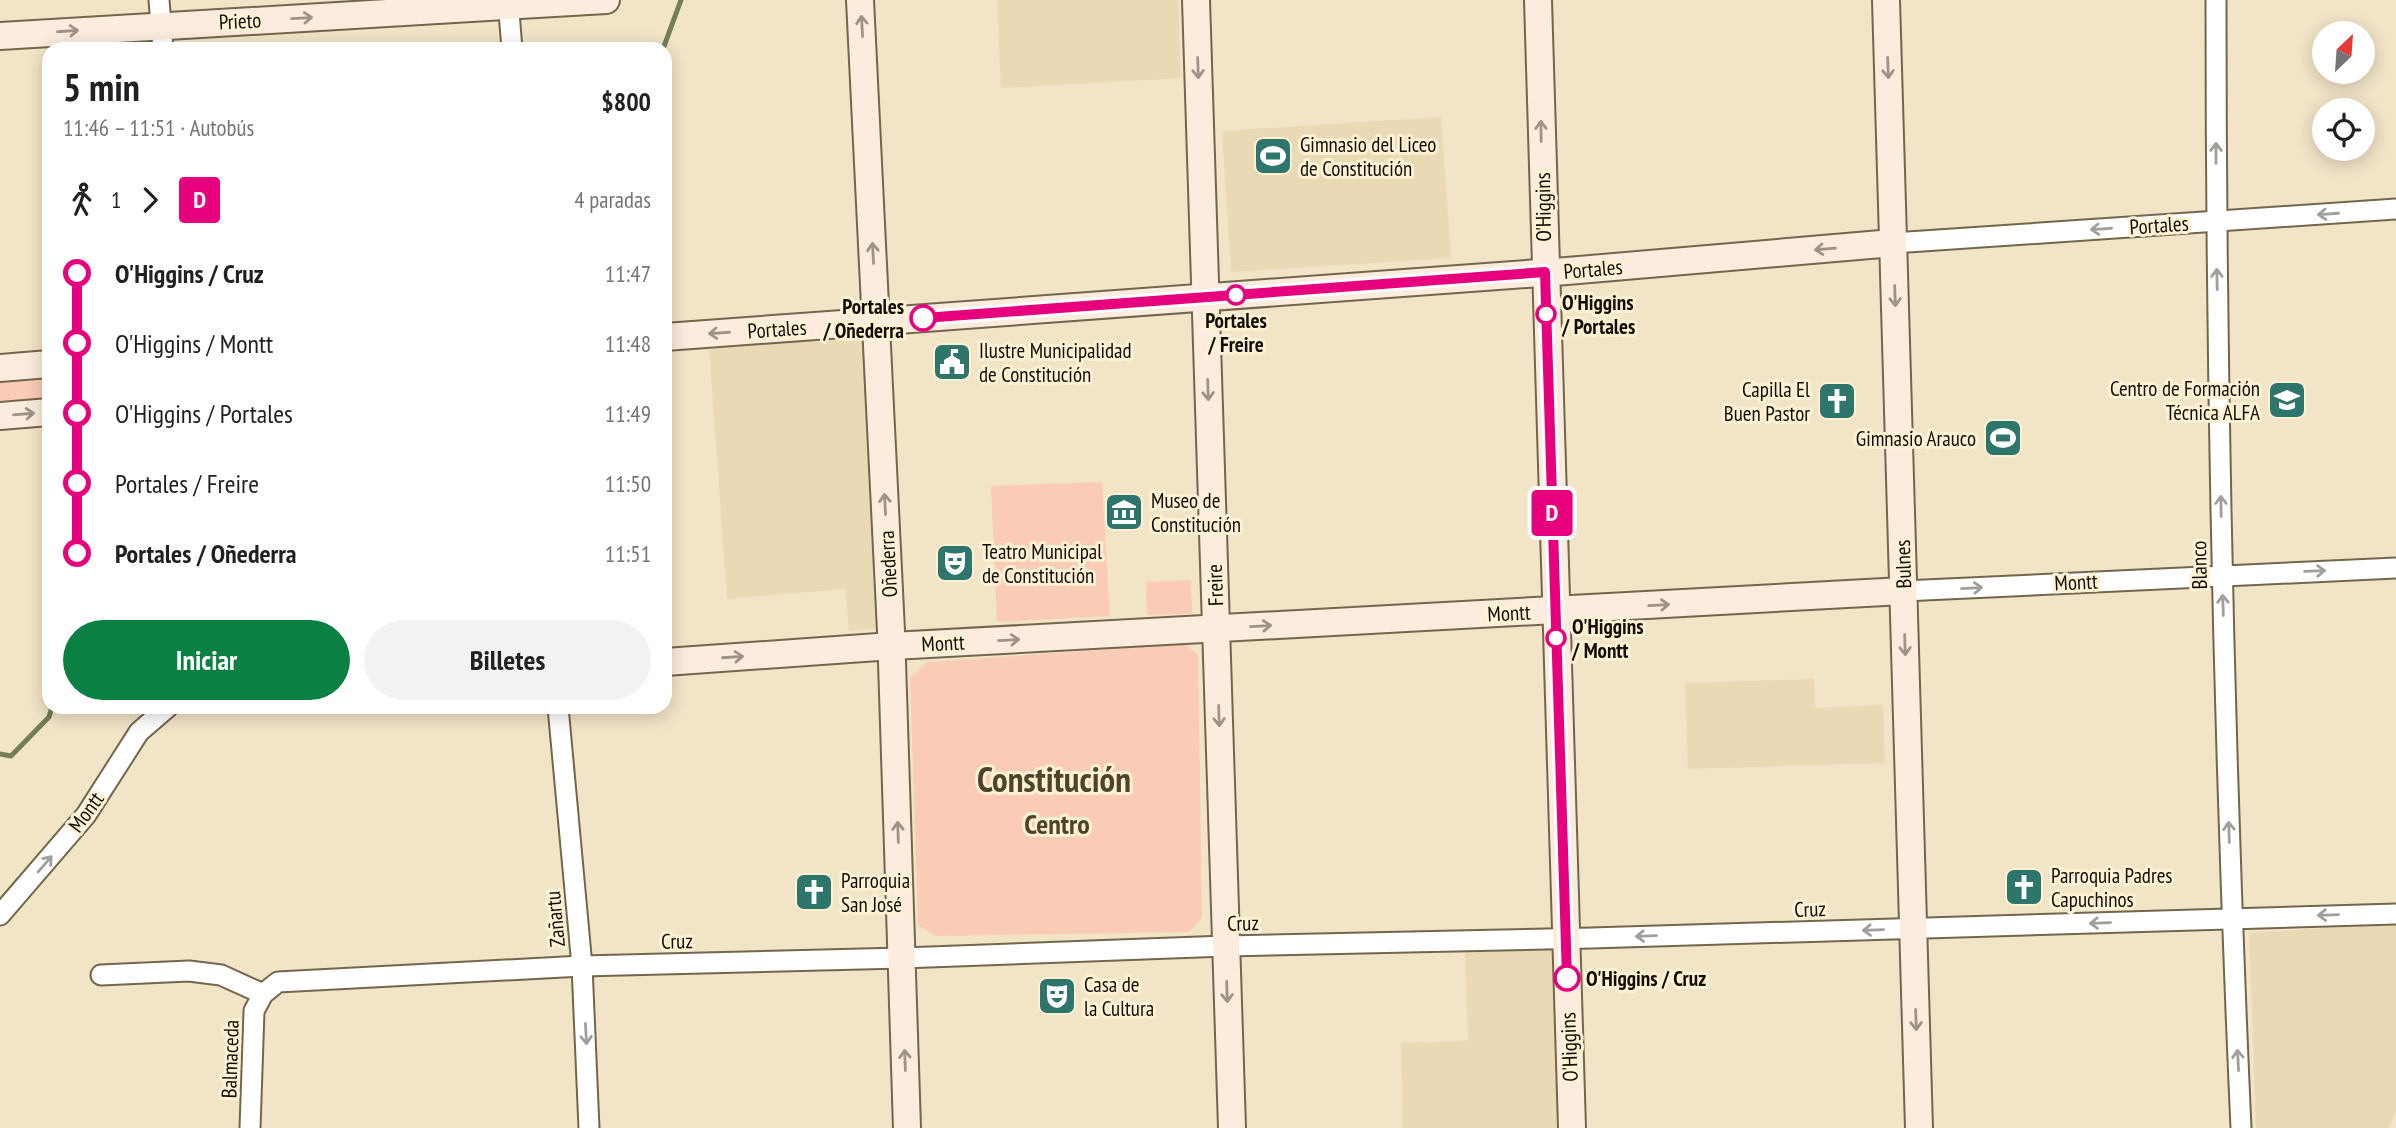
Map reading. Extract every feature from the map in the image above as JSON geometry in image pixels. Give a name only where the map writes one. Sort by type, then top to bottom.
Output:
[{"type":"street","name":"Prieto","points":[[0,36],[606,0]]},
{"type":"street","name":"Oñederra","points":[[860,0],[892,646],[907,1128]]},
{"type":"street","name":"Freire","points":[[1196,0],[1232,1128]]},
{"type":"street","name":"O'Higgins","points":[[1538,0],[1572,1128]]},
{"type":"street","name":"Bulnes","points":[[1886,0],[1919,1128]]},
{"type":"street","name":"Blanco","points":[[2216,0],[2216,221],[2222,575],[2231,918],[2241,1128]]},
{"type":"street","points":[[508,4],[511,42]]},
{"type":"street","name":"Portales","points":[[672,336],[1206,298],[1893,243],[2396,209]]},
{"type":"street","points":[[0,368],[42,365]]},
{"type":"street","points":[[0,416],[42,413]]},
{"type":"street","name":"Montt","points":[[672,662],[1216,628],[2396,568]]},
{"type":"street","name":"Montt","points":[[0,915],[86,815],[139,732],[160,714]]},
{"type":"street","name":"Zañartu","points":[[559,714],[582,966],[589,1128]]},
{"type":"street","name":"Cruz","points":[[263,994],[278,982],[582,966],[2396,914]]},
{"type":"street","points":[[101,975],[189,971],[221,975],[263,994]]},
{"type":"street","name":"Balmaceda","points":[[250,1128],[254,1011],[263,994]]},
{"type":"shaded area","points":[[997,0],[1178,0],[1181,78],[1001,88]]},
{"type":"shaded area","points":[[1441,117],[1451,258],[1231,272],[1222,131]]},
{"type":"shaded area","points":[[866,334],[881,628],[849,631],[845,589],[727,599],[709,346]]},
{"type":"shaded area","points":[[42,377],[42,403],[0,406],[0,380]]},
{"type":"shaded area","points":[[1102,482],[1110,616],[997,622],[991,486]]},
{"type":"shaded area","points":[[1191,580],[1192,614],[1147,615],[1146,582]]},
{"type":"shaded area","points":[[1186,644],[1198,655],[1202,918],[1189,932],[936,936],[918,925],[910,678],[927,662]]},
{"type":"shaded area","points":[[1814,679],[1815,708],[1883,705],[1885,763],[1688,769],[1685,683]]},
{"type":"shaded area","points":[[2396,924],[2396,1112],[2389,1128],[2256,1128],[2249,933]]},
{"type":"shaded area","points":[[1552,946],[1562,1128],[1403,1128],[1401,1043],[1468,1041],[1465,952]]},
{"type":"waterway","points":[[666,42],[681,0]]},
{"type":"waterway","points":[[0,754],[11,756],[50,714]]},
{"type":"bus line","name":"D","points":[[923,318],[1545,272],[1567,978]]},
{"type":"place","name":"Gimnasio del Liceo de Constitución","points":[[1273,156]]},
{"type":"place","name":"Portales / Freire","points":[[1236,295]]},
{"type":"place","name":"O'Higgins / Portales","points":[[1546,314]]},
{"type":"place","name":"Portales / Oñederra","points":[[923,318]]},
{"type":"place","name":"Ilustre Municipalidad de Constitución","points":[[952,362]]},
{"type":"place","name":"Centro de Formación Técnica ALFA","points":[[2287,400]]},
{"type":"place","name":"Capilla El Buen Pastor","points":[[1837,401]]},
{"type":"place","name":"Gimnasio Arauco","points":[[2003,438]]},
{"type":"place","name":"Museo de Constitución","points":[[1124,512]]},
{"type":"place","name":"Teatro Municipal de Constitución","points":[[955,563]]},
{"type":"place","name":"O'Higgins / Montt","points":[[1556,638]]},
{"type":"place","name":"Parroquia Padres Capuchinos","points":[[2024,887]]},
{"type":"place","name":"Parroquia San José","points":[[814,892]]},
{"type":"place","name":"O'Higgins / Cruz","points":[[1567,978]]},
{"type":"place","name":"Casa de la Cultura","points":[[1057,996]]},
{"type":"district","name":"Constitución","points":[[1054,779]]},
{"type":"district","name":"Centro","points":[[1057,823]]}]
